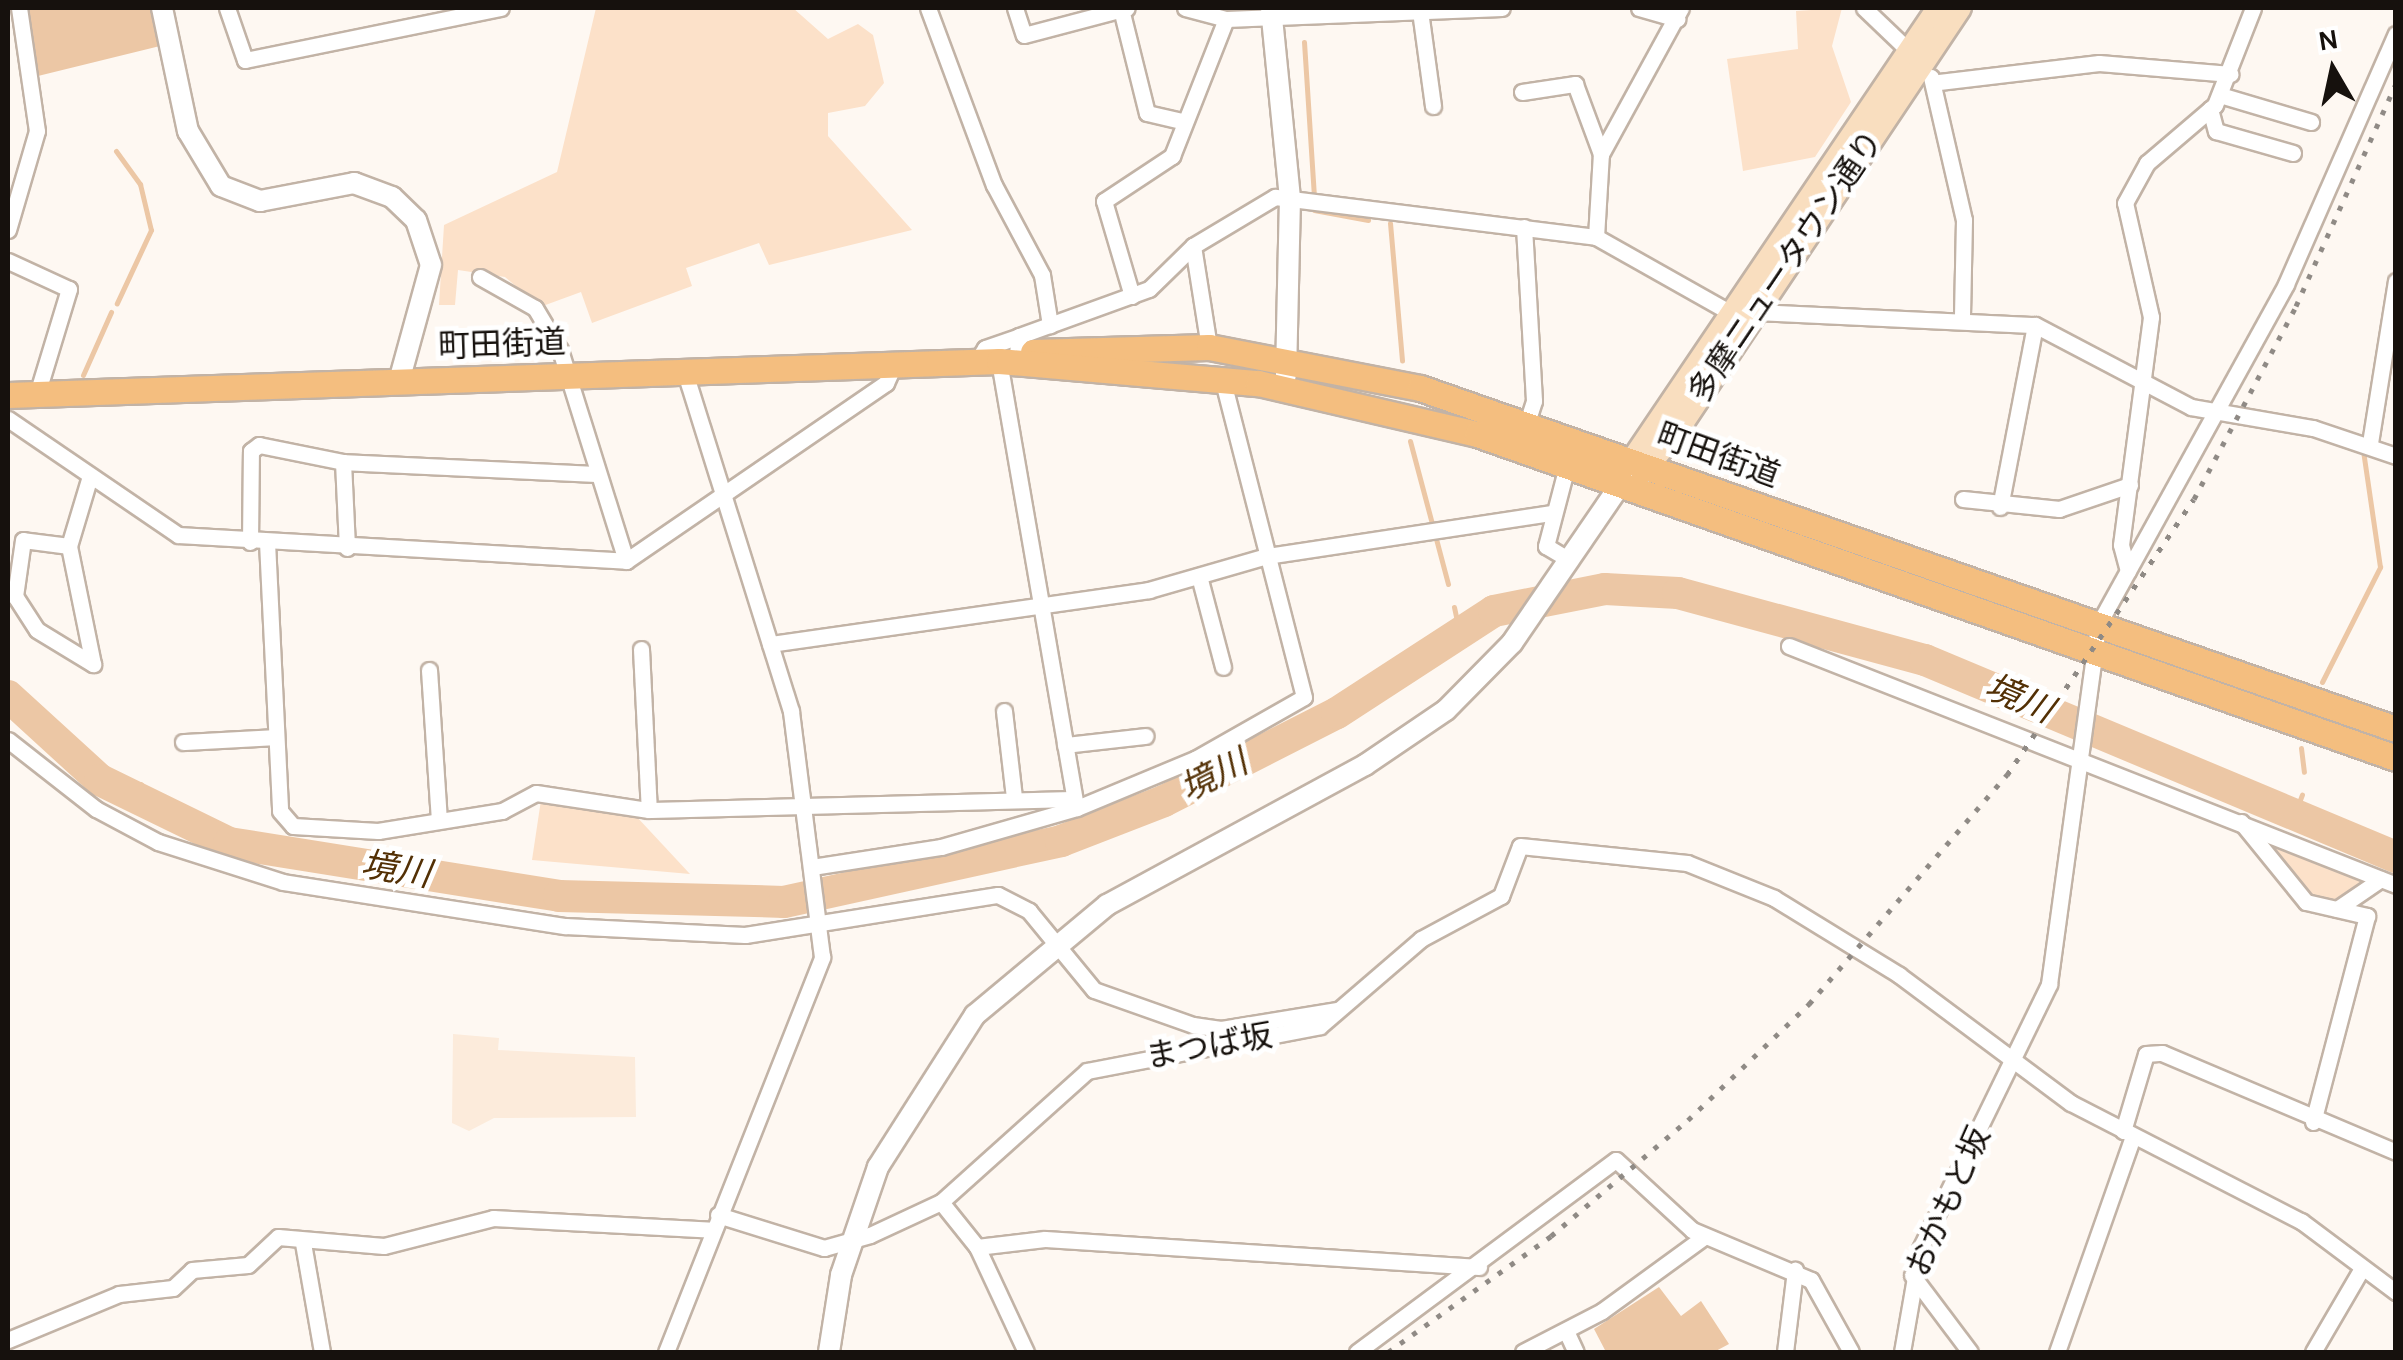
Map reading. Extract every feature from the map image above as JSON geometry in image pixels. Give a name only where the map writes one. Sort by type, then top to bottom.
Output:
[{"type":"main road","name":"多摩ニュータウン通り","points":[[1620,485],[1758,312],[1914,60],[1938,8]]},
{"type":"main road","name":"多摩ニュータウン通り","points":[[1641,463],[1730,312],[1914,60],[1960,8]]},
{"type":"main road","name":"町田街道","points":[[8,394],[894,364],[1003,353],[1209,348],[1288,360],[1527,422],[2396,729]]},
{"type":"main road","name":"町田街道","points":[[1003,353],[1222,378],[1414,414],[2396,758]]},
{"type":"street","points":[[8,230],[15,186],[36,131],[19,8]]},
{"type":"street","points":[[162,8],[188,131],[221,186],[272,200],[354,183],[392,197],[416,220],[431,265],[399,381]]},
{"type":"street","points":[[227,8],[245,60],[467,11],[501,8]]},
{"type":"street","points":[[928,8],[994,184],[1042,275],[1050,325]]},
{"type":"street","points":[[1015,8],[1024,35],[1124,8],[1147,113],[1182,122]]},
{"type":"street","points":[[1185,8],[1226,18],[1272,12],[1502,8]]},
{"type":"street","points":[[1601,154],[1679,13],[1639,8]]},
{"type":"street","points":[[1864,8],[1939,82],[1964,220],[1962,316]]},
{"type":"street","points":[[2128,571],[2121,545],[2146,385],[2150,317],[2125,203],[2147,163],[2215,102],[2231,74],[2253,8]]},
{"type":"street","points":[[1420,11],[1433,106]]},
{"type":"street","points":[[1272,12],[1290,198],[1285,388]]},
{"type":"street","points":[[1132,296],[1104,200],[1172,156],[1182,122],[1217,58],[1226,18]]},
{"type":"street","name":"おかもと坂","points":[[1902,1352],[1912,1275],[2018,1059],[2049,984],[2082,695],[2098,625],[2218,416],[2396,34]]},
{"type":"street","points":[[1939,82],[2099,63],[2231,74]]},
{"type":"street","points":[[1522,92],[1574,84],[1601,154],[1596,237]]},
{"type":"street","points":[[2215,102],[2311,122]]},
{"type":"street","points":[[2215,102],[2216,131],[2293,153]]},
{"type":"street","points":[[1075,804],[1003,353],[1050,325],[1132,296],[1193,246],[1275,197],[1596,237],[1730,312]]},
{"type":"street","points":[[1524,226],[1534,402],[1527,422]]},
{"type":"street","points":[[1193,246],[1209,348]]},
{"type":"street","points":[[8,262],[69,289],[36,394]]},
{"type":"street","points":[[480,277],[535,308],[564,375],[626,562]]},
{"type":"street","points":[[2370,443],[2396,281]]},
{"type":"street","points":[[1758,312],[1962,316],[2035,325],[2146,385],[2218,416],[2370,443],[2396,456]]},
{"type":"street","points":[[2000,507],[2035,325]]},
{"type":"street","points":[[8,419],[158,528],[250,542],[626,562],[886,384],[894,364]]},
{"type":"street","points":[[2379,369],[2396,379]]},
{"type":"street","points":[[666,1352],[822,956],[791,711],[684,372]]},
{"type":"street","points":[[813,871],[942,847],[1075,804],[1195,759],[1304,698],[1222,378]]},
{"type":"street","points":[[250,542],[251,452],[336,454],[343,462],[346,548]]},
{"type":"street","points":[[343,462],[594,474]]},
{"type":"street","points":[[1566,466],[1546,546],[1569,561]]},
{"type":"street","points":[[69,546],[23,540],[14,596],[36,630],[93,664],[91,621],[69,546],[90,476]]},
{"type":"street","points":[[829,1352],[850,1243],[888,1147],[932,1072],[976,1015],[1055,942],[1393,748],[1512,643],[1620,485]]},
{"type":"street","points":[[1964,499],[2000,507],[2058,509],[2130,485]]},
{"type":"street","points":[[770,644],[1044,605],[1198,576],[1268,556],[1434,526],[1553,513]]},
{"type":"street","points":[[267,542],[280,810],[293,826],[350,834],[502,810],[536,793],[650,810],[803,808],[1014,797],[1075,804]]},
{"type":"street","points":[[1198,576],[1223,666]]},
{"type":"street","points":[[1789,646],[2075,753],[2388,882]]},
{"type":"street","points":[[641,649],[650,810]]},
{"type":"street","points":[[430,670],[439,820]]},
{"type":"street","points":[[1004,711],[1014,797]]},
{"type":"street","points":[[1066,746],[1145,736]]},
{"type":"street","points":[[183,742],[274,737]]},
{"type":"street","points":[[8,740],[96,809],[237,871],[566,926],[821,925],[998,895],[1030,911],[1094,990],[1208,1029],[1338,1010]]},
{"type":"street","points":[[2241,822],[2282,884],[2306,902],[2368,916],[2313,1122]]},
{"type":"street","name":"まつば坂","points":[[941,1202],[1076,1078],[1108,1064],[1320,1026],[1422,940],[1501,896],[1520,846],[1724,875],[1829,930],[2018,1059]]},
{"type":"street","points":[[2338,909],[2388,882]]},
{"type":"street","points":[[2057,1352],[2128,1133],[2146,1054],[2162,1053],[2313,1122],[2396,1152]]},
{"type":"street","points":[[2018,1059],[2128,1133],[2301,1222],[2396,1292]]},
{"type":"street","points":[[1358,1352],[1372,1348],[1616,1160],[1704,1237],[1795,1270],[1825,1297],[1852,1352]]},
{"type":"street","points":[[8,1340],[119,1294],[173,1288],[192,1270],[248,1264],[278,1238],[303,1243],[384,1246],[493,1218],[715,1222],[817,1247],[850,1243],[941,1202],[978,1247],[1026,1352]]},
{"type":"street","points":[[1523,1352],[1566,1330],[1704,1237]]},
{"type":"street","points":[[978,1247],[1044,1240],[1478,1267]]},
{"type":"street","points":[[303,1243],[322,1352]]},
{"type":"street","points":[[2313,1352],[2362,1268]]},
{"type":"street","points":[[1785,1352],[1795,1270]]},
{"type":"street","points":[[1912,1275],[1970,1352]]},
{"type":"street","points":[[1566,1330],[1576,1352]]},
{"type":"shaded area","points":[[27,8],[153,8],[160,46],[38,76]]},
{"type":"shaded area","points":[[596,8],[793,8],[828,39],[858,24],[873,35],[884,83],[865,106],[828,113],[828,136],[912,230],[769,265],[759,243],[686,268],[692,286],[592,323],[581,292],[540,307],[505,277],[458,270],[455,305],[439,305],[444,225],[557,172]]},
{"type":"shaded area","points":[[1842,8],[1832,46],[1851,102],[1815,157],[1743,171],[1727,59],[1798,49],[1796,11]]},
{"type":"shaded area","points":[[541,800],[636,816],[690,874],[532,860]]},
{"type":"shaded area","points":[[2266,839],[2367,882],[2337,903],[2307,898],[2266,855]]},
{"type":"shaded area","points":[[453,1034],[499,1038],[498,1050],[635,1057],[636,1117],[494,1118],[469,1131],[452,1123]]},
{"type":"shaded area","points":[[1659,1287],[1681,1316],[1701,1301],[1729,1344],[1714,1352],[1606,1352],[1594,1329]]},
{"type":"waterway","points":[[1304,42],[1314,195]]},
{"type":"waterway","points":[[116,151],[140,184],[151,230],[117,303]]},
{"type":"waterway","points":[[1314,210],[1368,220]]},
{"type":"waterway","points":[[1390,223],[1402,360]]},
{"type":"waterway","points":[[83,375],[111,312]]},
{"type":"waterway","points":[[1410,441],[1448,584]]},
{"type":"waterway","points":[[2322,682],[2380,567],[2363,450]]},
{"type":"waterway","name":"境川","points":[[8,696],[100,780],[229,843],[559,896],[784,902],[1061,841],[1164,801],[1337,713],[1494,611],[1605,589],[1678,593],[1925,660],[2396,857]]},
{"type":"waterway","points":[[1454,607],[1459,630]]},
{"type":"waterway","points":[[2301,748],[2304,772]]},
{"type":"waterway","points":[[131,798],[141,784]]},
{"type":"waterway","points":[[2293,818],[2302,795]]},
{"type":"railway","points":[[1388,1352],[1551,1236],[1688,1120],[1809,1004],[2007,775],[2194,499],[2296,306],[2396,83]]}]
